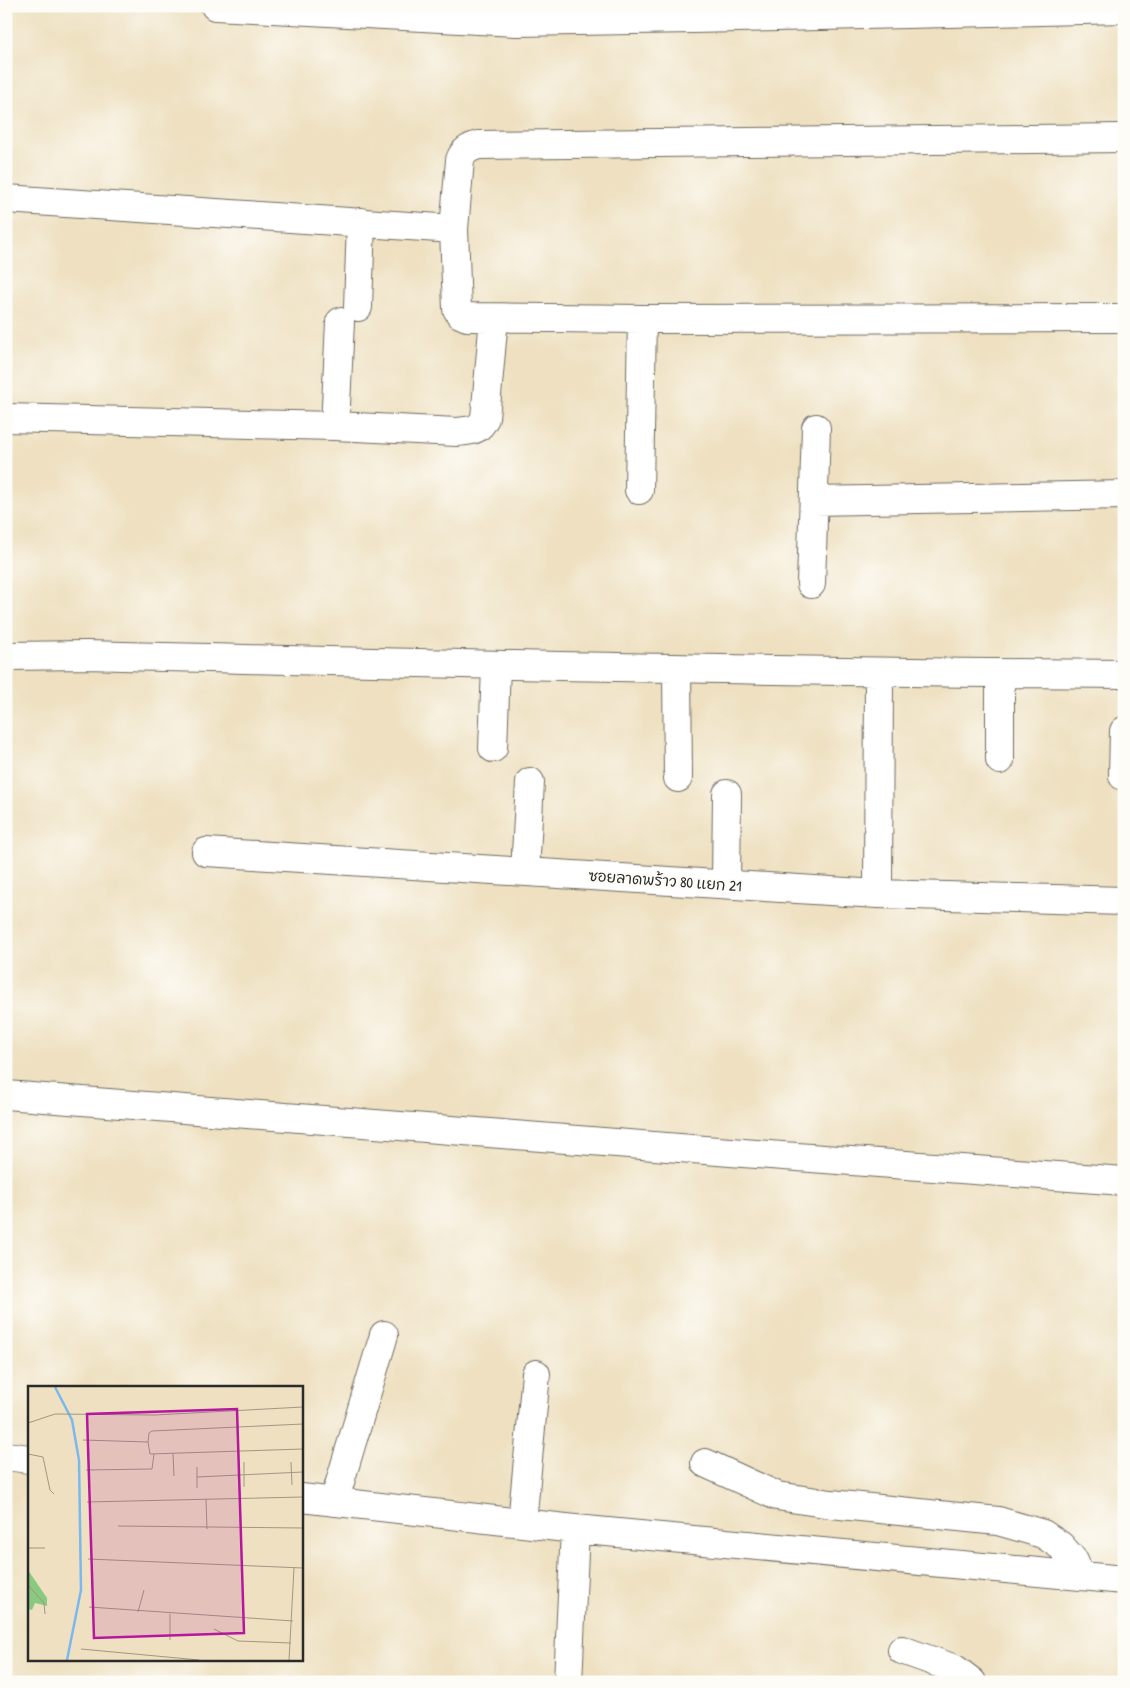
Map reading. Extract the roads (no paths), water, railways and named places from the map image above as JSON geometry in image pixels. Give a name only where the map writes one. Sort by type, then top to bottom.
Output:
[{"type":"street","points":[[215,6],[372,10],[516,22],[693,20],[1124,9]]},
{"type":"street","points":[[1124,138],[478,145],[469,148],[462,154],[460,160],[454,229],[457,309],[460,314],[467,317],[642,319],[1124,318]]},
{"type":"street","points":[[6,199],[454,229]]},
{"type":"street","points":[[335,426],[362,222]]},
{"type":"street","points":[[6,418],[335,426],[457,432],[475,430],[481,426],[485,418],[494,318]]},
{"type":"street","points":[[639,490],[642,319]]},
{"type":"street","points":[[811,584],[816,428]]},
{"type":"street","points":[[814,501],[1124,495]]},
{"type":"street","points":[[6,656],[87,655],[496,666],[879,673],[1124,674]]},
{"type":"street","points":[[493,748],[496,666]]},
{"type":"street","points":[[677,669],[678,778]]},
{"type":"street","points":[[878,894],[879,673]]},
{"type":"street","points":[[1000,674],[1000,760]]},
{"type":"street","points":[[1123,776],[1124,731]]},
{"type":"street","points":[[525,872],[530,782]]},
{"type":"street","points":[[726,884],[727,794]]},
{"type":"street","name":"ซอยลาดพร้าว 80 แยก 21","points":[[206,852],[878,894],[1124,901]]},
{"type":"street","points":[[6,1095],[1124,1182]]},
{"type":"street","points":[[334,1502],[384,1336]]},
{"type":"street","points":[[522,1523],[536,1374]]},
{"type":"street","points":[[6,1456],[28,1459]]},
{"type":"street","points":[[705,1463],[777,1496],[831,1504],[998,1521],[1043,1534],[1061,1546],[1074,1560],[1080,1576]]},
{"type":"street","points":[[302,1498],[576,1529],[1124,1580]]},
{"type":"street","points":[[568,1682],[576,1529]]},
{"type":"street","points":[[902,1650],[955,1669],[972,1682]]}]
